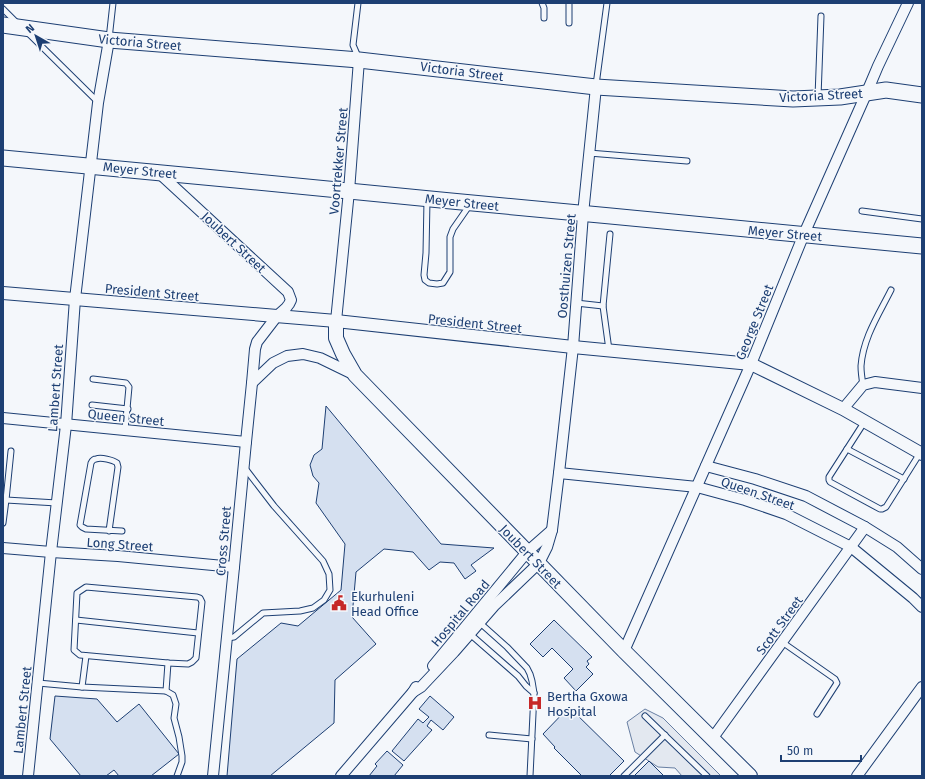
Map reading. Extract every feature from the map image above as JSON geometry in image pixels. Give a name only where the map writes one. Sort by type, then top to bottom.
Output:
[{"type":"main road","name":"Victoria Street","points":[[3,25],[108,40],[359,60],[596,87],[793,99],[840,97],[886,90],[922,95]]},
{"type":"main road","name":"Meyer Street","points":[[3,158],[90,165],[922,246]]},
{"type":"main road","name":"Joubert Street","points":[[336,321],[336,338],[355,375],[624,651],[750,776]]},
{"type":"street","name":"George Street","points":[[624,651],[751,364],[804,234],[878,66],[908,3]]},
{"type":"street","name":"Lambert Street","points":[[28,776],[51,552],[66,425],[74,299],[98,103],[108,40]]},
{"type":"street","name":"Voortrekker Street","points":[[336,321],[349,191],[359,60]]},
{"type":"street","name":"Oosthuizen Street","points":[[539,563],[547,547],[552,530],[559,473],[573,347],[583,214],[596,87]]},
{"type":"street","name":"Joubert Street","points":[[158,172],[288,292],[291,300],[286,308],[277,316]]},
{"type":"street","name":"President Street","points":[[3,293],[336,321],[573,347],[751,364],[843,409],[921,454]]},
{"type":"street","name":"Cross Street","points":[[213,776],[255,349],[257,342],[277,316]]},
{"type":"street","points":[[252,383],[273,363],[287,356],[304,354],[320,358],[355,375]]},
{"type":"street","points":[[843,409],[863,385],[875,382],[922,388]]},
{"type":"street","name":"Queen Street","points":[[3,418],[246,442]]},
{"type":"street","name":"Queen Street","points":[[706,466],[755,479],[806,496],[865,526],[897,547],[922,570]]},
{"type":"street","name":"Queen Street","points":[[559,473],[697,487],[745,500],[786,514],[851,547],[922,607]]},
{"type":"street","name":"Scott Street","points":[[712,738],[865,526]]},
{"type":"street","points":[[527,552],[552,530]]},
{"type":"street","name":"Long Street","points":[[3,548],[118,556],[234,567]]},
{"type":"street","name":"Hospital Road","points":[[341,776],[413,692],[416,686],[477,620],[527,552]]},
{"type":"street","name":"Hospital Road","points":[[477,620],[539,563]]},
{"type":"street","points":[[856,776],[922,687]]},
{"type":"lane","name":"Lambert Street","points":[[108,40],[113,3]]},
{"type":"lane","name":"Voortrekker Street","points":[[358,3],[353,45],[359,60]]},
{"type":"lane","points":[[542,3],[544,8],[544,18]]},
{"type":"lane","points":[[569,3],[569,23]]},
{"type":"lane","name":"Oosthuizen Street","points":[[596,87],[607,3]]},
{"type":"lane","points":[[3,9],[98,103]]},
{"type":"lane","points":[[818,98],[821,16]]},
{"type":"lane","points":[[589,152],[687,161]]},
{"type":"lane","points":[[427,199],[424,275],[425,280],[429,284],[443,283],[450,272],[450,237],[453,229],[471,203]]},
{"type":"lane","points":[[862,211],[922,219]]},
{"type":"lane","points":[[609,350],[603,306],[610,234]]},
{"type":"lane","points":[[863,385],[861,366],[868,334],[891,290]]},
{"type":"lane","points":[[576,302],[603,306]]},
{"type":"lane","points":[[93,379],[126,383],[128,385],[126,430]]},
{"type":"lane","points":[[92,405],[128,409]]},
{"type":"lane","points":[[864,421],[829,477],[830,482],[882,509],[886,508],[921,454]]},
{"type":"lane","points":[[847,449],[904,479]]},
{"type":"lane","points":[[3,522],[11,451]]},
{"type":"lane","points":[[109,531],[118,468],[117,463],[114,461],[98,458],[94,459],[90,463],[80,525],[86,529],[109,531],[122,531]]},
{"type":"lane","points":[[227,638],[234,637],[263,613],[300,611],[313,608],[324,600],[330,590],[329,574],[323,561],[274,506],[243,466]]},
{"type":"lane","points":[[6,500],[57,503]]},
{"type":"lane","points":[[86,587],[197,597],[200,598],[202,602],[198,633],[196,658],[188,664],[80,655],[74,650],[77,593],[86,587]]},
{"type":"lane","points":[[76,620],[198,633]]},
{"type":"lane","points":[[477,620],[507,647],[527,668],[530,674],[534,692],[530,776]]},
{"type":"lane","points":[[467,631],[534,692]]},
{"type":"lane","points":[[782,642],[835,679],[837,683],[817,714]]},
{"type":"lane","points":[[82,687],[86,656]]},
{"type":"lane","points":[[166,691],[168,663]]},
{"type":"lane","points":[[38,683],[82,687],[166,691],[173,695],[176,704],[174,718],[182,756],[182,762],[176,776]]},
{"type":"lane","points":[[645,716],[701,774],[707,776]]},
{"type":"lane","points":[[489,735],[532,739]]},
{"type":"lane","points":[[624,776],[664,735]]},
{"type":"shaded area","points":[[645,709],[663,718],[721,776],[682,776],[675,768],[658,767],[635,752],[627,722]]},
{"type":"building","name":"Ekurhuleni Head Office","points":[[326,406],[441,544],[494,548],[471,565],[476,571],[465,579],[454,563],[440,562],[429,570],[413,552],[384,549],[356,572],[352,617],[376,644],[335,680],[334,723],[270,776],[227,776],[237,659],[281,623],[298,626],[341,590],[345,544],[316,503],[319,483],[313,476],[310,465],[314,455],[322,449]]},
{"type":"building","points":[[554,620],[592,657],[587,661],[589,664],[586,667],[593,674],[576,691],[564,678],[573,669],[552,648],[543,657],[530,644]]},
{"type":"building","points":[[55,696],[97,699],[117,722],[139,704],[179,754],[151,776],[119,776],[114,770],[106,776],[81,776],[50,739]]},
{"type":"building","points":[[430,696],[454,717],[443,730],[431,720],[427,726],[432,730],[404,761],[392,751],[418,719],[423,723],[429,717],[419,709]]},
{"type":"building","points":[[569,707],[624,761],[609,776],[582,776],[554,748],[555,747],[543,734]]},
{"type":"building","points":[[387,751],[403,765],[394,776],[369,776],[377,766],[375,764]]},
{"type":"building","points":[[649,761],[664,776],[634,776]]},
{"type":"place","name":"Ekurhuleni Head Office","points":[[339,603]]},
{"type":"place","name":"Bertha Gxowa Hospital","points":[[535,703]]}]
